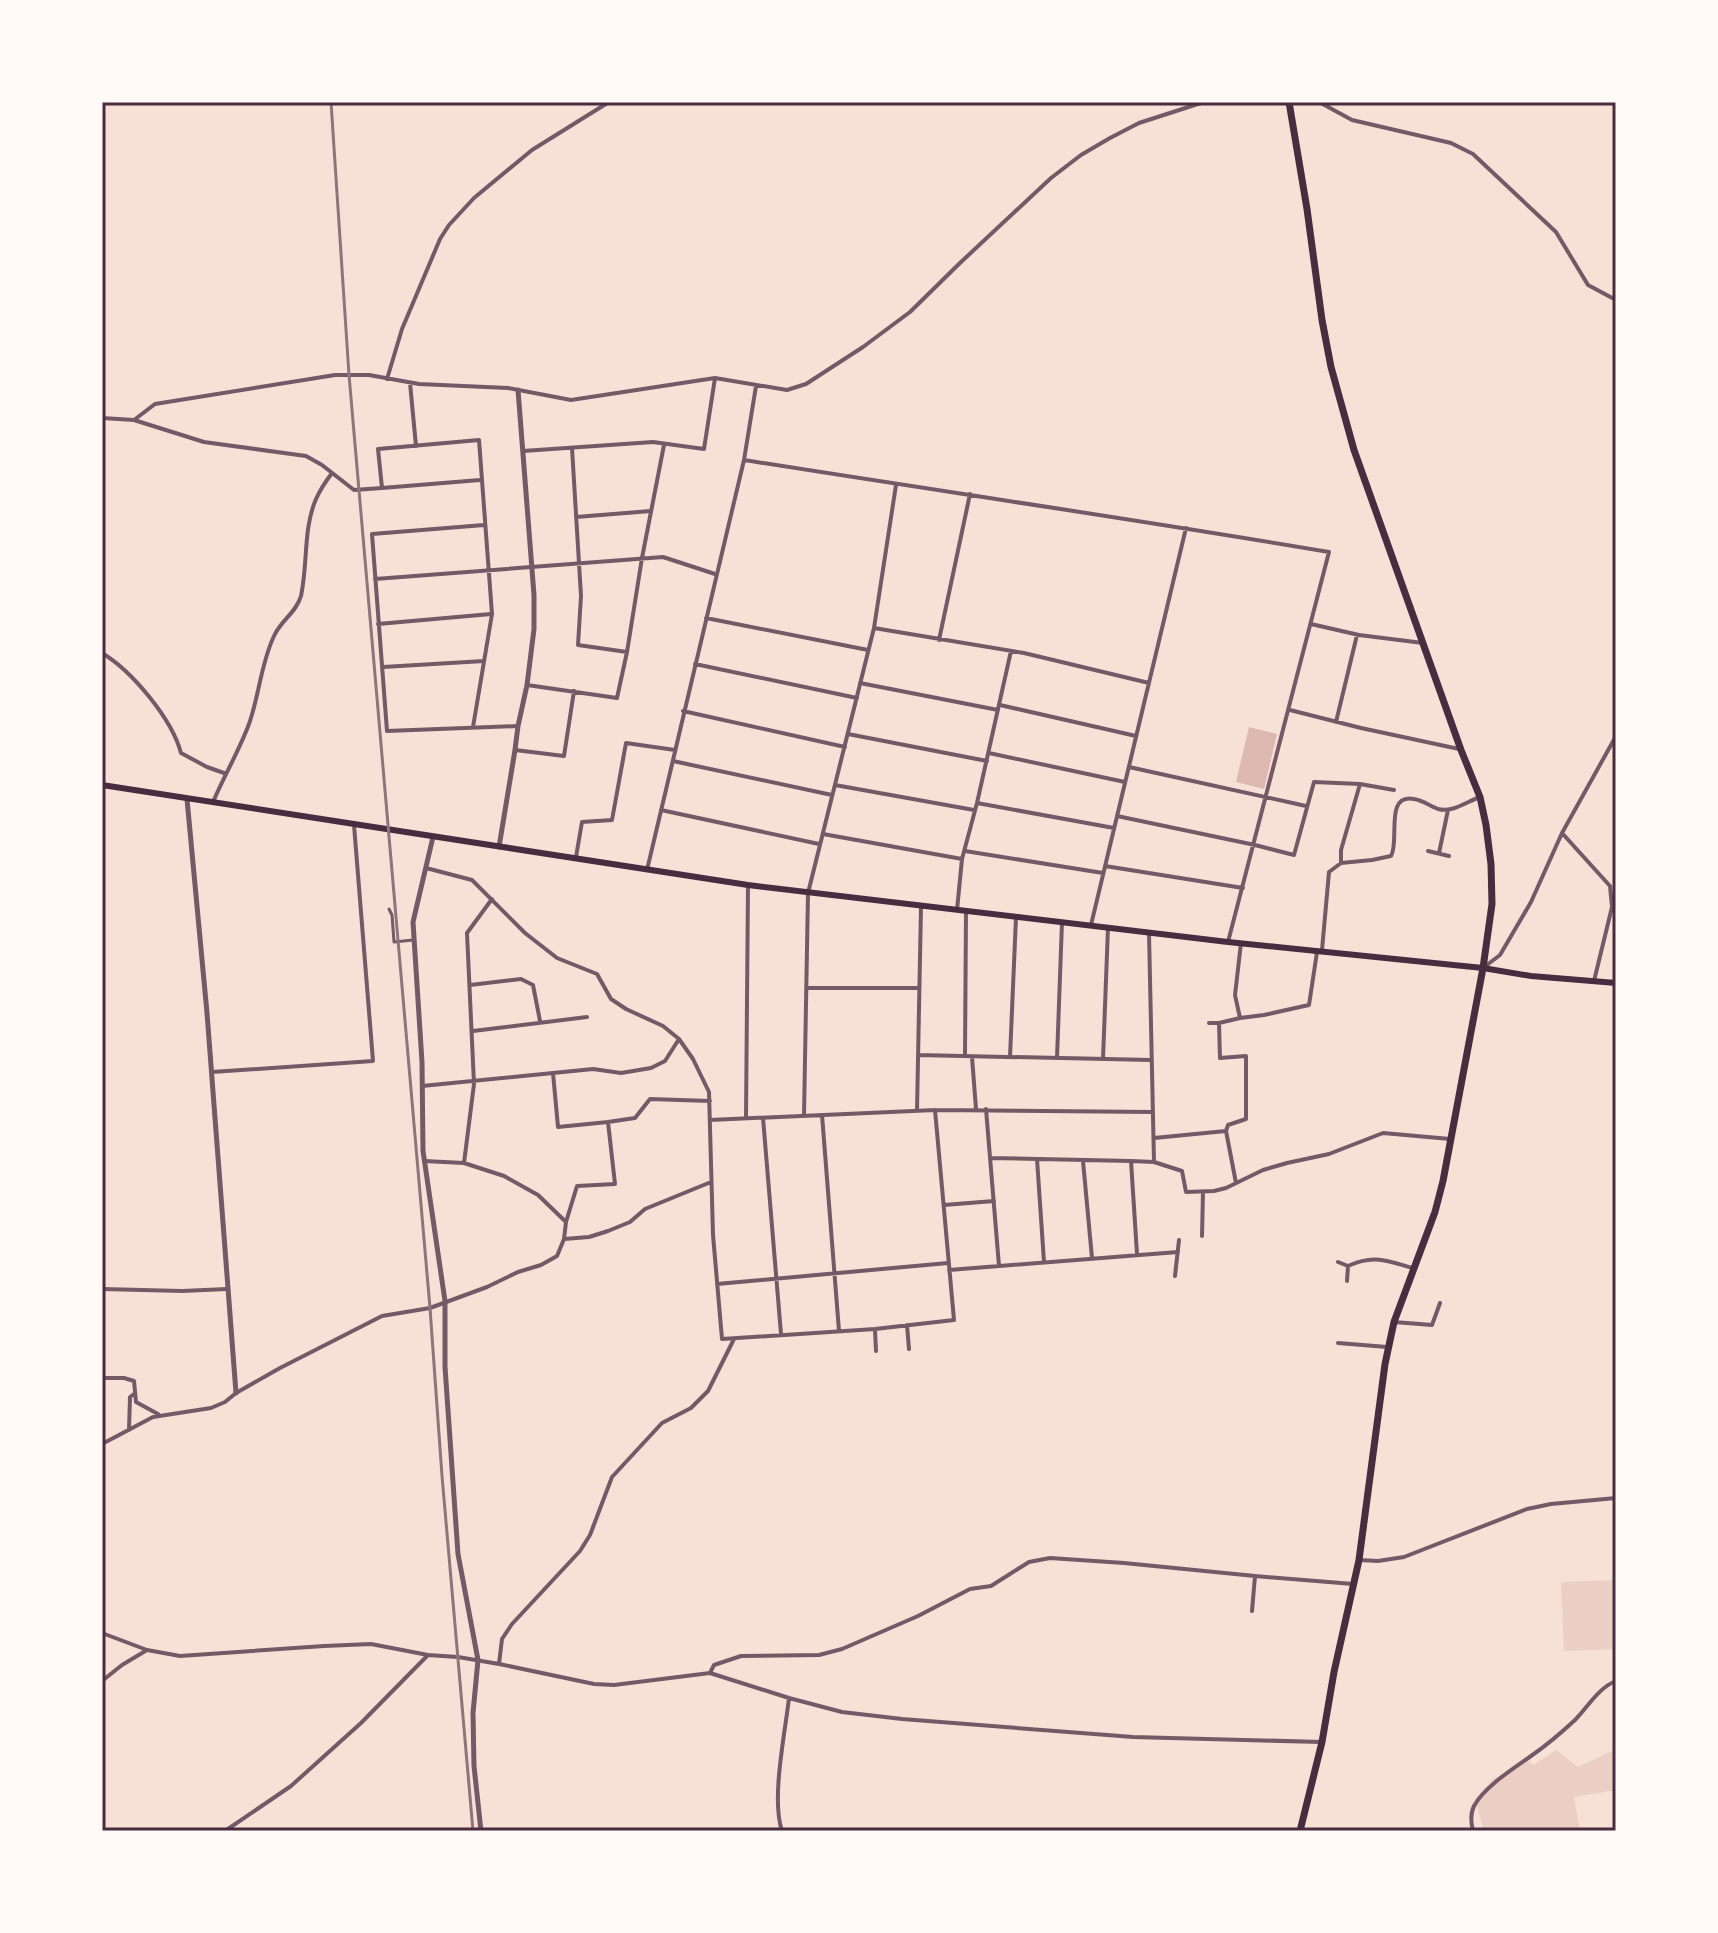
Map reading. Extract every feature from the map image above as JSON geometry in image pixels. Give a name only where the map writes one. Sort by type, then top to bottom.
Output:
[{"type":"highway","points":[[1289,102],[1331,367],[1354,450],[1480,797],[1491,864],[1492,904],[1452,1139],[1435,1212],[1394,1322],[1388,1347],[1359,1560],[1322,1742],[1300,1831]]},
{"type":"main road","points":[[102,785],[808,893],[1483,968],[1531,976],[1616,983]]},
{"type":"street","points":[[387,379],[402,329],[440,239],[449,225],[474,198],[512,166],[609,102]]},
{"type":"street","points":[[134,420],[155,404],[335,375],[369,375],[410,383],[508,388],[571,400],[715,378],[787,390],[806,384],[910,312],[1051,178],[1081,155],[1139,123],[1204,102]]},
{"type":"street","points":[[1319,102],[1352,120],[1451,143],[1473,154],[1556,232],[1588,285],[1616,300]]},
{"type":"street","points":[[523,451],[653,442],[704,449],[715,378]]},
{"type":"street","points":[[410,383],[416,446]]},
{"type":"street","points":[[647,870],[744,460],[756,386]]},
{"type":"street","points":[[499,847],[534,629],[518,390]]},
{"type":"street","points":[[102,418],[134,420],[204,442],[306,456],[354,490],[480,480]]},
{"type":"street","points":[[382,488],[378,449],[479,440],[492,614],[473,727]]},
{"type":"street","points":[[527,685],[617,698],[664,445]]},
{"type":"street","points":[[572,448],[581,596],[578,645],[627,652]]},
{"type":"street","points":[[744,460],[1329,552],[1228,942]]},
{"type":"street","points":[[213,802],[249,724],[274,636],[294,612],[300,598],[316,500],[332,473]]},
{"type":"street","points":[[804,1116],[808,893],[874,628],[896,485]]},
{"type":"street","points":[[939,640],[970,494]]},
{"type":"street","points":[[576,517],[651,511]]},
{"type":"street","points":[[484,525],[372,534],[387,731],[518,726]]},
{"type":"street","points":[[1091,925],[1186,528]]},
{"type":"street","points":[[375,579],[663,557],[715,574]]},
{"type":"street","points":[[378,624],[492,614]]},
{"type":"street","points":[[706,618],[868,650]]},
{"type":"street","points":[[1311,624],[1357,635],[1424,644]]},
{"type":"street","points":[[874,628],[1011,651],[1149,683]]},
{"type":"street","points":[[1336,722],[1357,635]]},
{"type":"street","points":[[957,910],[962,859],[1011,651]]},
{"type":"street","points":[[102,653],[129,674],[159,711],[176,738],[181,753],[225,774]]},
{"type":"street","points":[[383,667],[485,661]]},
{"type":"street","points":[[695,664],[857,698]]},
{"type":"street","points":[[860,683],[999,707],[1136,736]]},
{"type":"street","points":[[515,750],[564,756],[574,691]]},
{"type":"street","points":[[1290,710],[1461,750]]},
{"type":"street","points":[[683,711],[845,747]]},
{"type":"street","points":[[848,734],[987,761]]},
{"type":"street","points":[[1483,968],[1500,955],[1531,902],[1562,833],[1616,736]]},
{"type":"street","points":[[576,858],[582,822],[612,820],[626,743],[675,750]]},
{"type":"street","points":[[989,753],[1125,782]]},
{"type":"street","points":[[673,761],[832,795]]},
{"type":"street","points":[[1129,767],[1307,807]]},
{"type":"street","points":[[1117,816],[1294,855],[1314,782],[1360,784],[1394,790]]},
{"type":"street","points":[[1341,863],[1341,850],[1360,784]]},
{"type":"street","points":[[835,785],[974,810]]},
{"type":"street","points":[[1209,1023],[1309,1005],[1329,872],[1341,863],[1391,856],[1395,849],[1395,812],[1398,803],[1405,799],[1415,799],[1444,811],[1480,797]]},
{"type":"street","points":[[187,799],[212,1072],[236,1393]]},
{"type":"street","points":[[977,803],[1114,828]]},
{"type":"street","points":[[661,810],[820,844]]},
{"type":"street","points":[[1439,853],[1448,810]]},
{"type":"street","points":[[212,1072],[373,1061],[354,825]]},
{"type":"street","points":[[1562,833],[1610,886],[1612,907],[1593,982]]},
{"type":"street","points":[[823,834],[962,859]]},
{"type":"street","points":[[433,837],[413,922],[413,940],[424,1161],[445,1301],[445,1367],[458,1554],[478,1660],[473,1713],[474,1766],[481,1831]]},
{"type":"street","points":[[965,851],[1103,873]]},
{"type":"street","points":[[1428,851],[1449,856]]},
{"type":"street","points":[[1105,866],[1243,888]]},
{"type":"street","points":[[426,868],[472,880],[525,933],[557,958],[597,974],[611,999],[663,1026],[679,1039],[703,1076],[710,1101],[711,1182],[722,1339],[875,1329],[954,1320],[935,1110]]},
{"type":"street","points":[[746,1118],[748,885]]},
{"type":"street","points":[[464,1163],[474,1080],[467,933],[492,899]]},
{"type":"street","points":[[917,1111],[921,907]]},
{"type":"street","points":[[389,909],[394,942],[413,940]]},
{"type":"street","points":[[965,1056],[966,911]]},
{"type":"street","points":[[1010,1057],[1016,917]]},
{"type":"street","points":[[1057,1058],[1062,922]]},
{"type":"street","points":[[1103,1059],[1108,927]]},
{"type":"street","points":[[1149,933],[1154,1162]]},
{"type":"street","points":[[1240,1018],[1235,995],[1241,943]]},
{"type":"street","points":[[470,985],[521,979],[533,985],[540,1022]]},
{"type":"street","points":[[807,988],[919,988]]},
{"type":"street","points":[[473,1031],[587,1017]]},
{"type":"street","points":[[1219,1023],[1220,1058],[1246,1056],[1246,1119],[1228,1125],[1226,1131],[1236,1183]]},
{"type":"street","points":[[422,1086],[593,1069],[621,1073],[651,1068],[665,1061],[679,1039]]},
{"type":"street","points":[[918,1055],[1152,1060]]},
{"type":"street","points":[[972,1057],[976,1109]]},
{"type":"street","points":[[553,1073],[558,1127],[635,1118],[650,1099],[710,1101]]},
{"type":"street","points":[[710,1120],[976,1109],[1153,1112]]},
{"type":"street","points":[[986,1109],[999,1266]]},
{"type":"street","points":[[822,1115],[839,1331]]},
{"type":"street","points":[[763,1118],[781,1336]]},
{"type":"street","points":[[102,1444],[153,1417],[211,1408],[225,1402],[236,1393],[382,1316],[430,1308],[557,1256],[577,1186],[615,1184],[608,1122]]},
{"type":"street","points":[[1154,1138],[1226,1131]]},
{"type":"street","points":[[990,1158],[1154,1162],[1182,1171],[1186,1192],[1203,1192],[1226,1188],[1263,1170],[1329,1154],[1383,1133],[1452,1139]]},
{"type":"street","points":[[1037,1159],[1044,1262]]},
{"type":"street","points":[[1083,1160],[1092,1258]]},
{"type":"street","points":[[424,1161],[464,1163],[504,1176],[538,1195],[566,1222]]},
{"type":"street","points":[[1131,1161],[1137,1254]]},
{"type":"street","points":[[564,1239],[589,1237],[608,1231],[630,1222],[645,1209],[711,1182]]},
{"type":"street","points":[[1202,1236],[1203,1192]]},
{"type":"street","points":[[943,1205],[994,1201]]},
{"type":"street","points":[[1175,1276],[1179,1240]]},
{"type":"street","points":[[949,1270],[1178,1252]]},
{"type":"street","points":[[1338,1262],[1348,1266],[1364,1259],[1375,1259],[1413,1268]]},
{"type":"street","points":[[717,1284],[948,1263]]},
{"type":"street","points":[[1347,1281],[1348,1266]]},
{"type":"street","points":[[102,1289],[227,1289]]},
{"type":"street","points":[[1394,1322],[1432,1325],[1440,1303]]},
{"type":"street","points":[[907,1325],[909,1349]]},
{"type":"street","points":[[875,1329],[876,1351]]},
{"type":"street","points":[[499,1664],[502,1639],[512,1624],[580,1551],[590,1535],[612,1477],[662,1423],[691,1408],[708,1391],[734,1339]]},
{"type":"street","points":[[1338,1343],[1388,1347]]},
{"type":"street","points":[[102,1378],[134,1381],[136,1402],[160,1416]]},
{"type":"street","points":[[129,1431],[130,1397],[134,1394]]},
{"type":"street","points":[[1359,1560],[1404,1557],[1527,1509],[1616,1498]]},
{"type":"street","points":[[710,1673],[714,1665],[741,1656],[819,1655],[842,1649],[970,1589],[991,1586],[1029,1562],[1050,1558],[1353,1584]]},
{"type":"street","points":[[1252,1611],[1255,1576]]},
{"type":"street","points":[[102,1633],[147,1650],[180,1656],[371,1644],[428,1655],[478,1660],[594,1684],[614,1685],[710,1673],[842,1712],[917,1720],[1133,1737],[1322,1742]]},
{"type":"street","points":[[102,1681],[115,1669],[147,1650]]},
{"type":"street","points":[[225,1831],[291,1786],[361,1723],[428,1655]]},
{"type":"street","points":[[1473,1831],[1472,1812],[1483,1794],[1560,1733],[1598,1694],[1616,1681]]},
{"type":"street","points":[[782,1831],[777,1816],[778,1789],[789,1698]]},
{"type":"shaded area","points":[[1249,727],[1277,734],[1264,789],[1236,782]]},
{"type":"shaded area","points":[[1616,1580],[1616,1649],[1564,1651],[1561,1582]]},
{"type":"shaded area","points":[[1616,1749],[1616,1790],[1574,1797],[1580,1831],[1484,1831],[1475,1799],[1493,1779],[1528,1761],[1534,1765],[1556,1750],[1578,1767]]},
{"type":"railway","points":[[331,102],[349,375],[473,1831]]}]
